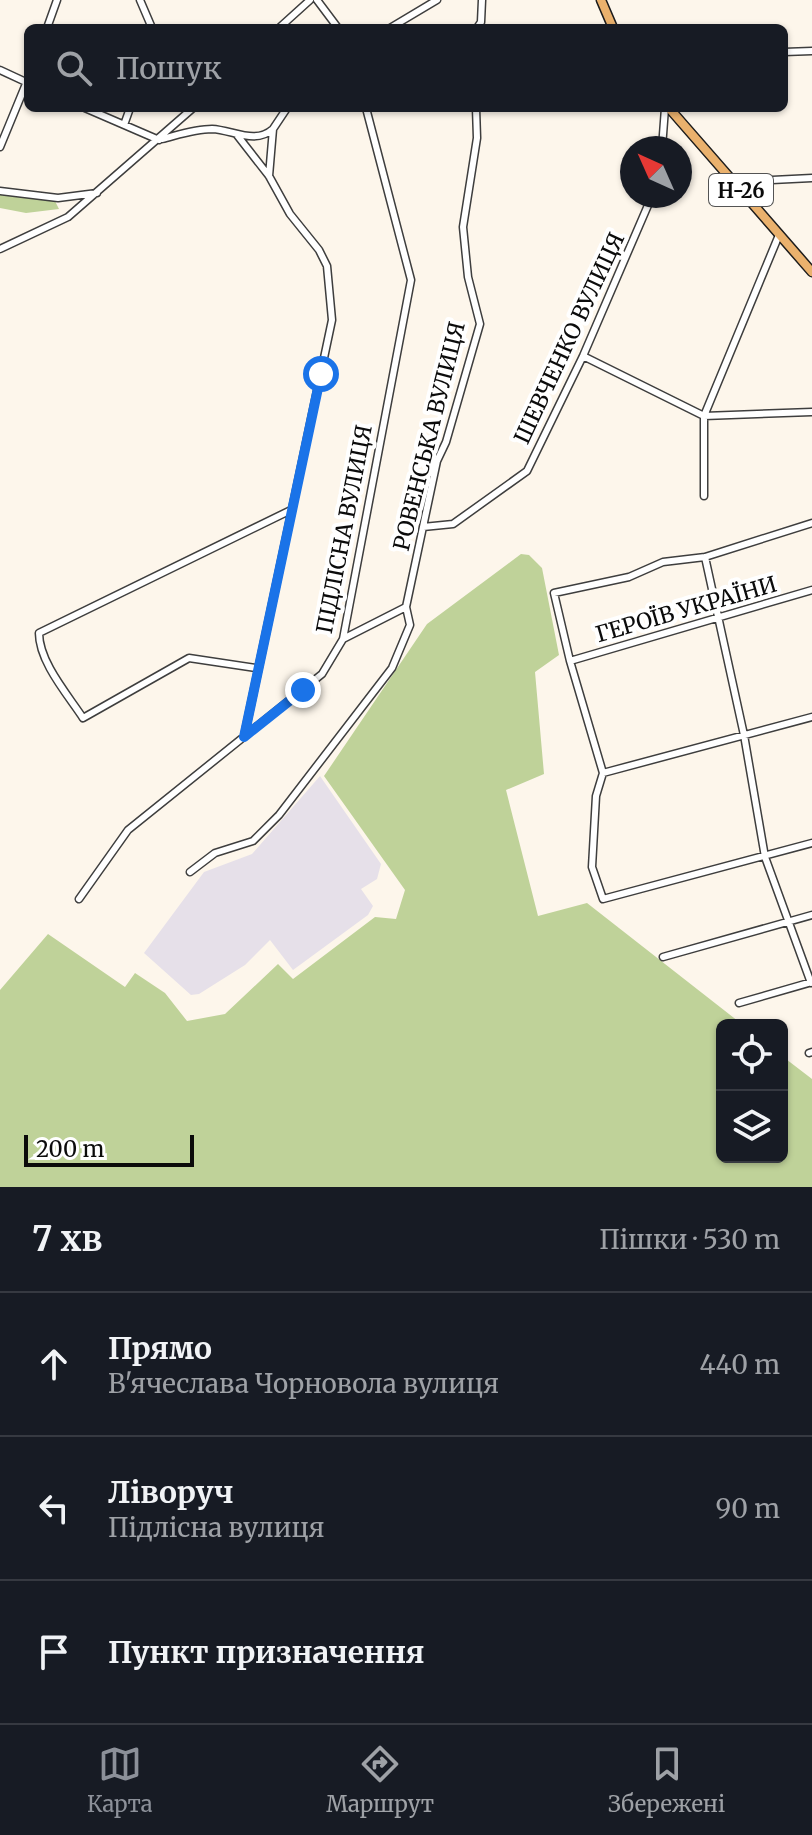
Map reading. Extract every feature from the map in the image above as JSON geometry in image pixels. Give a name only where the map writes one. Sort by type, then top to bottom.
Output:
[{"type":"main road","points":[[601,0],[611,24]]},
{"type":"main road","name":"Н-26","points":[[671,112],[812,272]]},
{"type":"street","points":[[48,24],[57,0]]},
{"type":"street","points":[[140,0],[150,24]]},
{"type":"street","points":[[283,24],[310,0]]},
{"type":"street","points":[[317,0],[335,24]]},
{"type":"street","points":[[397,24],[437,0]]},
{"type":"street","points":[[480,24],[482,0]]},
{"type":"street","points":[[788,52],[812,51]]},
{"type":"street","points":[[0,70],[24,79]]},
{"type":"street","points":[[0,147],[24,90]]},
{"type":"street","points":[[94,112],[159,140],[212,129],[237,135],[263,136],[273,129],[284,112]]},
{"type":"street","points":[[124,125],[129,112]]},
{"type":"street","points":[[0,249],[68,217],[189,112]]},
{"type":"street","name":"ПІДЛІСНА ВУЛИЦЯ","points":[[79,899],[128,830],[322,674],[343,639],[411,280],[367,112]]},
{"type":"street","name":"РОВЕНСЬКА ВУЛИЦЯ","points":[[190,872],[215,853],[253,841],[279,815],[392,668],[410,625],[406,607],[437,461],[446,442],[480,324],[468,277],[463,227],[477,138],[476,112]]},
{"type":"street","points":[[664,136],[666,112]]},
{"type":"street","points":[[269,176],[273,129]]},
{"type":"street","points":[[237,135],[269,176],[290,214],[319,250],[327,266],[332,320],[256,668],[244,737]]},
{"type":"street","points":[[734,182],[812,178]]},
{"type":"street","points":[[0,191],[58,198],[97,193]]},
{"type":"street","name":"ШЕВЧЕНКО ВУЛИЦЯ","points":[[423,527],[453,524],[527,471],[583,356],[647,208]]},
{"type":"street","points":[[704,496],[704,416],[779,235]]},
{"type":"street","points":[[583,356],[704,416],[812,412]]},
{"type":"street","points":[[256,668],[189,658],[83,718],[57,678],[39,642],[39,633],[291,510]]},
{"type":"street","points":[[812,523],[705,557],[663,562],[629,577],[554,593],[570,661],[603,773],[596,796],[592,867],[603,899],[812,843]]},
{"type":"street","points":[[705,557],[744,735],[765,857],[811,982],[739,1003]]},
{"type":"street","name":"ГЕРОЇВ УКРАЇНИ","points":[[570,661],[812,590]]},
{"type":"street","points":[[343,639],[406,607]]},
{"type":"street","points":[[603,773],[812,717]]},
{"type":"street","points":[[663,957],[812,915]]},
{"type":"shaded area","points":[[320,776],[381,864],[377,879],[361,889],[373,906],[368,915],[293,970],[270,940],[245,965],[199,994],[191,995],[144,953],[204,872],[252,854]]},
{"type":"green space","points":[[0,192],[54,199],[59,209],[26,213],[0,208]]},
{"type":"green space","points":[[521,554],[529,555],[542,568],[559,655],[535,672],[544,774],[506,790],[538,916],[587,903],[735,1019],[716,1019],[716,1163],[788,1163],[788,1061],[812,1079],[812,1187],[0,1187],[0,990],[48,934],[125,987],[135,973],[165,993],[187,1021],[225,1014],[278,964],[293,979],[375,917],[396,919],[405,890],[324,776],[427,624]]},
{"type":"route","points":[[303,690],[244,737],[256,668],[321,374]]}]
